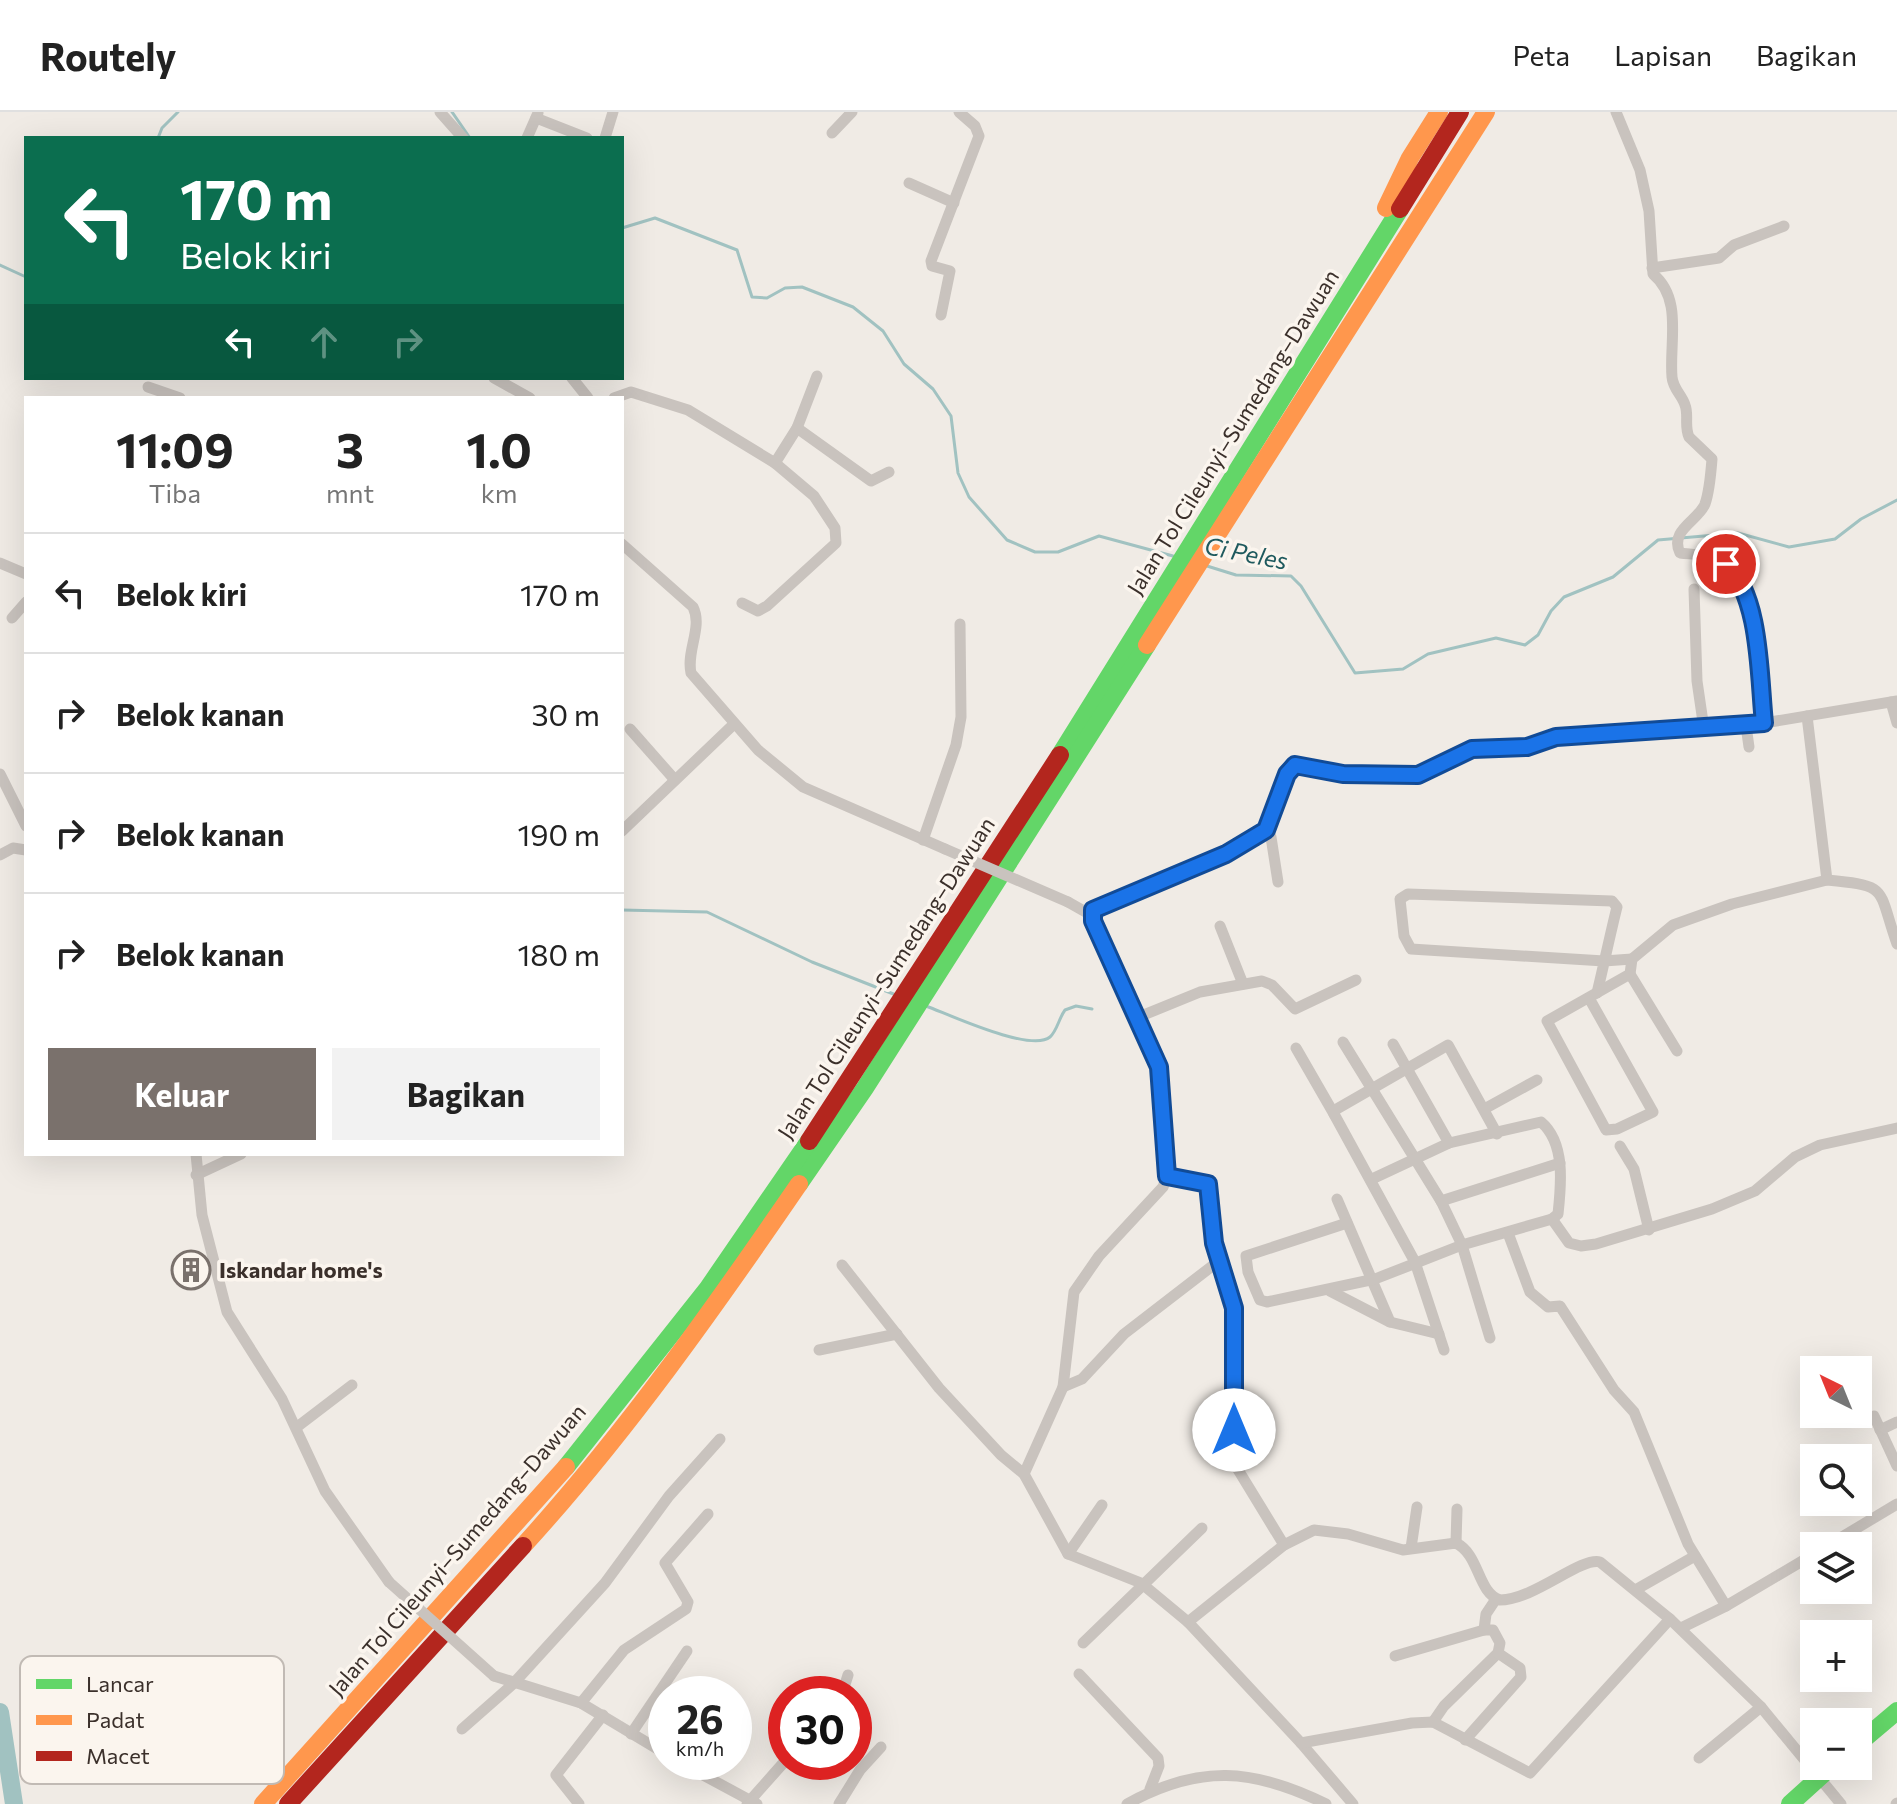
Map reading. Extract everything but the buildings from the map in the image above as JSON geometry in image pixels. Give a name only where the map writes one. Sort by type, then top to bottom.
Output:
[{"type":"highway","points":[[1343,299],[1410,158],[1439,112]]},
{"type":"highway","name":"Jalan Tol Cileunyi–Sumedang–Dawuan","points":[[288,1804],[557,1509],[691,1337],[865,1088],[1107,698],[1301,367],[1460,112]]},
{"type":"highway","name":"Jalan Tol Cileunyi–Sumedang–Dawuan","points":[[284,1781],[543,1496],[708,1288],[1107,698],[1320,376],[1489,112]]},
{"type":"highway","points":[[1872,1732],[1897,1711]]},
{"type":"highway","points":[[1790,1804],[1816,1780]]},
{"type":"highway","name":"Jalan Tol Cileunyi–Sumedang–Dawuan","points":[[263,1804],[281,1784]]},
{"type":"street","points":[[440,112],[461,136]]},
{"type":"street","points":[[606,136],[613,112]]},
{"type":"street","points":[[832,133],[852,112]]},
{"type":"street","points":[[941,315],[950,271],[931,264],[979,136],[975,126],[959,112]]},
{"type":"street","points":[[1616,112],[1640,170],[1649,211],[1652,268],[1668,291],[1673,328],[1672,381],[1685,404],[1686,430],[1694,443],[1712,459],[1706,501],[1679,540],[1680,553],[1704,554],[1726,564],[1737,574],[1749,602],[1764,723]]},
{"type":"street","points":[[528,136],[537,115],[583,136]]},
{"type":"street","points":[[909,183],[954,203]]},
{"type":"street","points":[[1652,268],[1719,258],[1734,245],[1784,226]]},
{"type":"street","points":[[775,463],[797,428],[817,376]]},
{"type":"street","points":[[498,380],[526,396]]},
{"type":"street","points":[[574,380],[586,396]]},
{"type":"street","points":[[148,387],[174,396]]},
{"type":"street","points":[[620,396],[640,393],[688,410],[775,463],[814,496],[835,528],[837,539],[763,609],[742,603]]},
{"type":"street","points":[[797,428],[871,481],[889,472]]},
{"type":"street","points":[[624,546],[695,611],[691,673],[758,750],[809,791],[1068,902],[1091,915],[1159,1067],[1163,1086],[1167,1176],[1163,1187],[1099,1256],[1074,1292],[1063,1387],[1024,1474]]},
{"type":"street","points":[[0,563],[24,573]]},
{"type":"street","points":[[1694,589],[1697,681],[1704,729]]},
{"type":"street","points":[[12,618],[24,604]]},
{"type":"street","points":[[923,840],[956,745],[961,717],[960,624]]},
{"type":"street","points":[[1091,915],[1098,906],[1226,854],[1266,830],[1287,774],[1295,765],[1343,774],[1418,775],[1472,749],[1527,747],[1556,737],[1746,726],[1894,701],[1897,723]]},
{"type":"street","points":[[1807,716],[1827,880]]},
{"type":"street","points":[[624,829],[734,724]]},
{"type":"street","points":[[1746,726],[1749,747]]},
{"type":"street","points":[[630,729],[675,780]]},
{"type":"street","points":[[0,774],[24,822]]},
{"type":"street","points":[[1266,830],[1271,837],[1278,882]]},
{"type":"street","points":[[0,855],[13,848],[24,850]]},
{"type":"street","points":[[1630,974],[1593,995],[1550,1018],[1547,1024],[1606,1130],[1617,1129],[1653,1112],[1593,995],[1604,961],[1617,907],[1612,901],[1408,894],[1400,899],[1404,936],[1411,949],[1604,961],[1632,959],[1673,925],[1732,904],[1827,880],[1871,884],[1879,891],[1897,944]]},
{"type":"street","points":[[1220,926],[1243,984]]},
{"type":"street","points":[[1632,959],[1630,974],[1677,1051]]},
{"type":"street","points":[[1136,1018],[1200,992],[1262,981],[1272,985],[1295,1009],[1356,980]]},
{"type":"street","points":[[1343,1042],[1441,1201],[1462,1245],[1490,1338]]},
{"type":"street","points":[[1393,1044],[1449,1143]]},
{"type":"street","points":[[1334,1114],[1450,1045],[1486,1108],[1497,1134]]},
{"type":"street","points":[[1296,1048],[1372,1179],[1415,1262],[1444,1350]]},
{"type":"street","points":[[1486,1108],[1537,1080]]},
{"type":"street","points":[[1347,1223],[1256,1250],[1245,1259],[1258,1297],[1263,1302],[1330,1291],[1375,1279],[1462,1245],[1552,1219],[1558,1214],[1560,1163],[1551,1133],[1543,1123],[1449,1143],[1372,1179]]},
{"type":"street","points":[[1552,1219],[1569,1243],[1581,1246],[1649,1230],[1755,1191],[1795,1157],[1820,1145],[1897,1128]]},
{"type":"street","points":[[1620,1146],[1634,1169],[1649,1230]]},
{"type":"street","points":[[196,1156],[202,1215],[227,1312],[297,1427],[325,1491],[389,1582],[494,1676],[581,1703],[648,1744]]},
{"type":"street","points":[[196,1175],[237,1156]]},
{"type":"street","points":[[1441,1201],[1560,1163]]},
{"type":"street","points":[[1167,1176],[1207,1182],[1214,1243],[1234,1308],[1237,1468],[1284,1545]]},
{"type":"street","points":[[1337,1199],[1375,1279],[1390,1322]]},
{"type":"street","points":[[1508,1233],[1530,1292],[1548,1307],[1560,1306],[1614,1390],[1634,1412],[1695,1556],[1726,1606]]},
{"type":"street","points":[[1063,1387],[1082,1379],[1124,1334],[1220,1260]]},
{"type":"street","points":[[842,1265],[939,1388],[1001,1455],[1024,1474],[1068,1554],[1141,1583],[1188,1622],[1301,1743],[1353,1804]]},
{"type":"street","points":[[1330,1291],[1390,1322],[1439,1334]]},
{"type":"street","points":[[819,1350],[897,1334]]},
{"type":"street","points":[[297,1427],[352,1385]]},
{"type":"street","points":[[1874,1416],[1897,1466]]},
{"type":"street","points":[[1880,1430],[1897,1422]]},
{"type":"street","points":[[462,1729],[513,1684],[605,1583],[669,1496],[720,1439]]},
{"type":"street","points":[[1850,1532],[1897,1504]]},
{"type":"street","points":[[1068,1554],[1102,1505]]},
{"type":"street","points":[[1411,1548],[1417,1507]]},
{"type":"street","points":[[1456,1543],[1457,1509]]},
{"type":"street","points":[[581,1703],[624,1650],[686,1609],[688,1602],[665,1563],[708,1514]]},
{"type":"street","points":[[1083,1643],[1141,1583],[1202,1528]]},
{"type":"street","points":[[1188,1622],[1284,1545],[1314,1530],[1328,1530],[1397,1550],[1456,1543],[1472,1554],[1496,1599]]},
{"type":"street","points":[[1637,1589],[1695,1556]]},
{"type":"street","points":[[1496,1599],[1506,1600],[1547,1587],[1592,1560],[1608,1565],[1681,1628],[1800,1747]]},
{"type":"street","points":[[1681,1628],[1726,1606],[1800,1562]]},
{"type":"street","points":[[1484,1630],[1486,1614],[1496,1599]]},
{"type":"street","points":[[1301,1743],[1433,1722],[1526,1773],[1535,1771],[1670,1619]]},
{"type":"street","points":[[1395,1656],[1484,1630],[1493,1630],[1497,1634],[1498,1653],[1433,1722]]},
{"type":"street","points":[[631,1734],[687,1651]]},
{"type":"street","points":[[1465,1740],[1522,1674],[1520,1668],[1498,1653]]},
{"type":"street","points":[[1079,1674],[1158,1758],[1159,1766],[1150,1789]]},
{"type":"street","points":[[1699,1758],[1761,1707]]},
{"type":"street","points":[[579,1804],[556,1775],[603,1715]]},
{"type":"street","points":[[839,1804],[860,1770],[881,1747]]},
{"type":"street","points":[[1127,1804],[1150,1789],[1177,1779],[1247,1775],[1286,1785],[1326,1804]]},
{"type":"street","points":[[711,1780],[751,1803],[770,1780]]},
{"type":"street","points":[[1829,1780],[1841,1804]]},
{"type":"waterway","name":"Ci Peles","points":[[159,136],[162,128],[178,112]]},
{"type":"waterway","name":"Ci Peles","points":[[452,112],[469,136]]},
{"type":"waterway","name":"Ci Peles","points":[[624,227],[655,218],[737,250],[752,297],[767,298],[785,288],[802,287],[853,307],[883,331],[904,364],[933,389],[951,416],[958,473],[969,497],[1007,540],[1035,552],[1058,552],[1099,536],[1173,556]]},
{"type":"waterway","name":"Ci Peles","points":[[0,265],[24,276]]},
{"type":"waterway","name":"Ci Peles","points":[[1207,566],[1236,575],[1291,576],[1301,586],[1355,673],[1403,669],[1428,654],[1496,638],[1525,645],[1538,635],[1551,611],[1564,597],[1613,577],[1658,540],[1738,533],[1789,547],[1835,539],[1861,519],[1897,500]]},
{"type":"waterway","points":[[624,910],[707,912],[812,962],[896,995]]},
{"type":"waterway","points":[[926,1006],[1008,1036],[1040,1041],[1050,1037],[1065,1010],[1076,1006],[1092,1009]]},
{"type":"waterway","points":[[0,1712],[14,1804]]},
{"type":"traffic: fast","points":[[1060,755],[1400,209]]},
{"type":"traffic: fast","points":[[799,1184],[865,1088],[1147,645]]},
{"type":"traffic: fast","points":[[566,1467],[708,1288],[809,1141]]},
{"type":"traffic: fast","points":[[1872,1732],[1897,1711]]},
{"type":"traffic: fast","points":[[1790,1804],[1817,1780]]},
{"type":"traffic: slow","points":[[1386,208],[1410,158],[1439,112]]},
{"type":"traffic: slow","points":[[1147,645],[1486,112]]},
{"type":"traffic: slow","points":[[523,1546],[633,1415],[799,1184]]},
{"type":"traffic: slow","points":[[284,1781],[566,1467]]},
{"type":"traffic: slow","points":[[263,1804],[281,1784]]},
{"type":"traffic: jam","points":[[1400,209],[1460,112]]},
{"type":"traffic: jam","points":[[809,1141],[1060,755]]},
{"type":"traffic: jam","points":[[288,1804],[523,1546]]},
{"type":"place","name":"Iskandar home's","points":[[191,1270]]},
{"type":"route","points":[[1234,1430],[1234,1308],[1214,1243],[1208,1184],[1204,1180],[1167,1176],[1163,1086],[1159,1067],[1093,921],[1093,910],[1226,854],[1266,830],[1287,774],[1295,765],[1343,774],[1418,775],[1456,754],[1472,749],[1527,747],[1556,737],[1764,723],[1749,602],[1737,574],[1726,564]]}]
